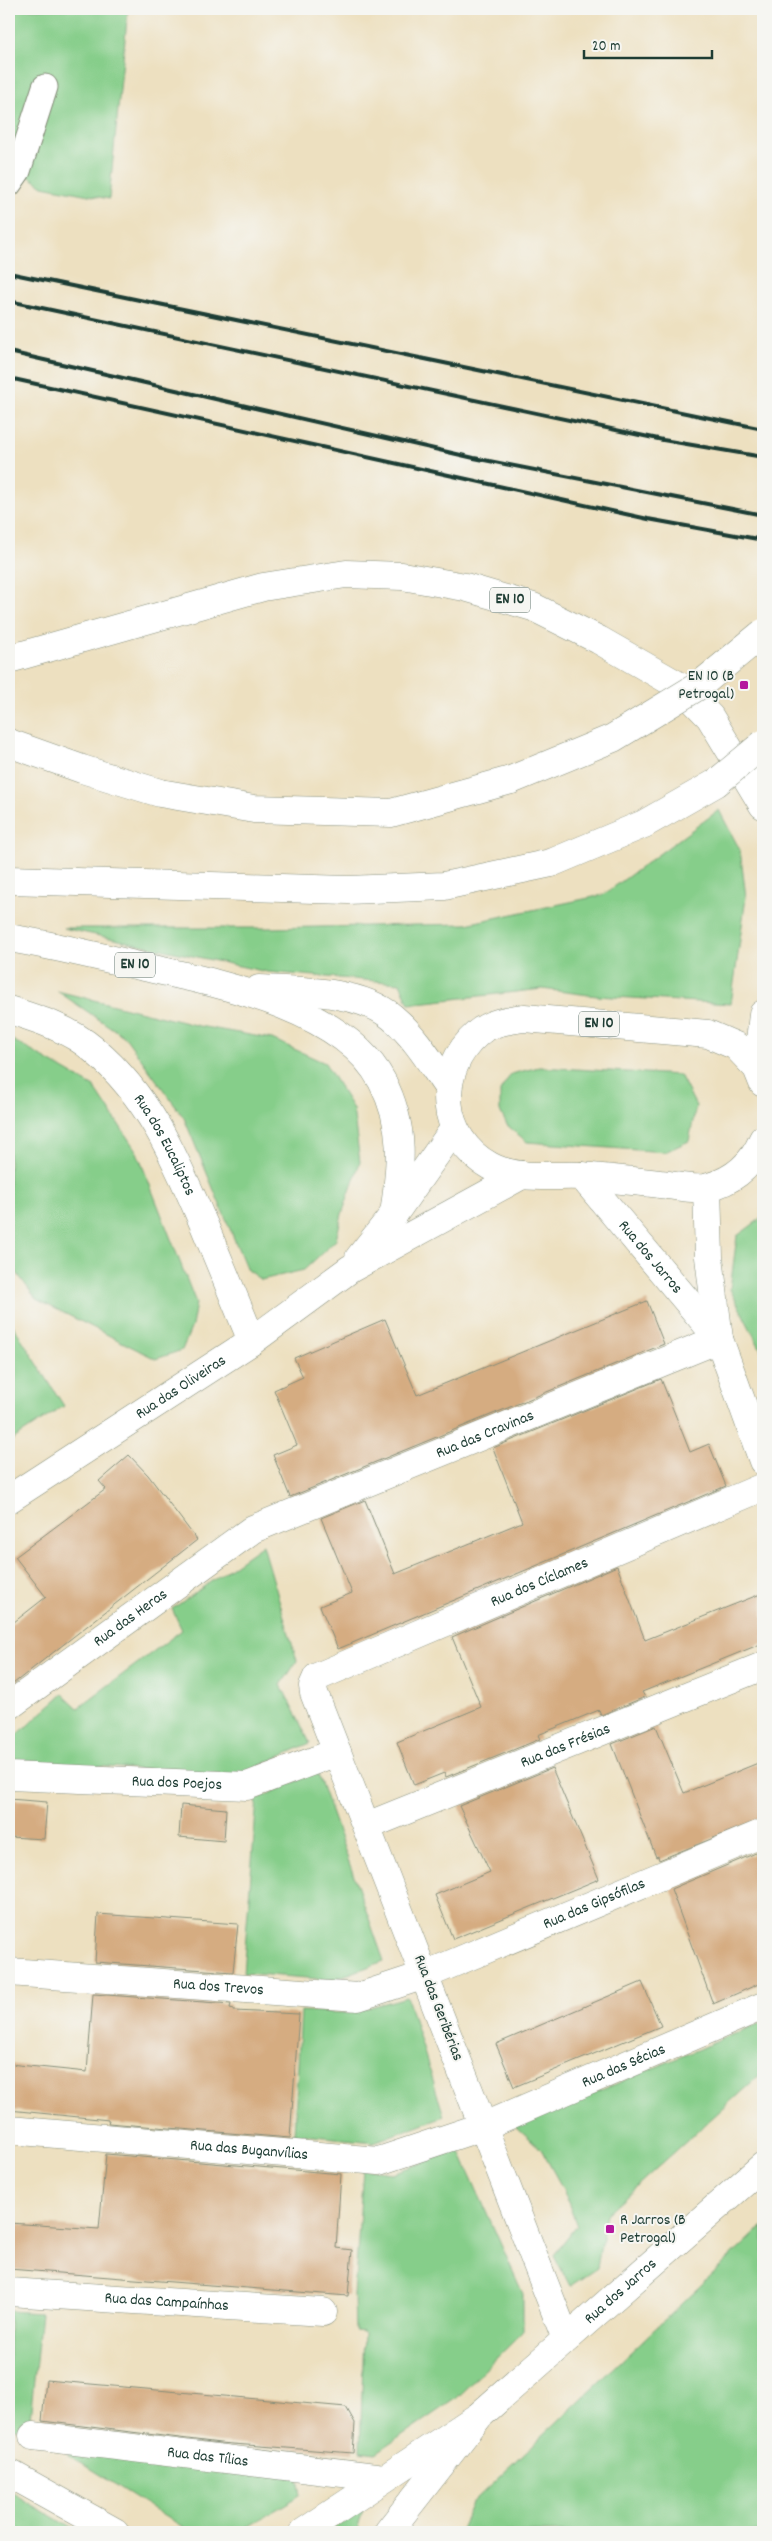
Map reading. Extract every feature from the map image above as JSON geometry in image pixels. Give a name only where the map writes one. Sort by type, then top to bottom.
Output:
[{"type":"main road","name":"EN 10","points":[[9,659],[262,587],[346,574],[402,576],[465,587],[533,607],[599,640],[681,688],[710,717],[763,805]]},
{"type":"main road","points":[[9,743],[82,769],[160,793],[254,809],[391,813],[511,780],[613,738],[700,685],[763,633]]},
{"type":"main road","points":[[9,880],[348,890],[444,886],[551,862],[644,824],[716,783],[763,744]]},
{"type":"main road","name":"EN 10","points":[[9,938],[236,988],[327,993],[363,1002],[392,1017],[421,1049],[447,1086]]},
{"type":"main road","points":[[236,988],[314,1019],[341,1037],[360,1053],[382,1080],[392,1105],[400,1137],[401,1163],[394,1214]]},
{"type":"main road","name":"Rua dos Eucaliptos","points":[[9,1010],[67,1032],[93,1049],[115,1070],[146,1106],[177,1161],[252,1341]]},
{"type":"main road","name":"EN 10","points":[[760,1075],[763,1014]]},
{"type":"main road","name":"EN 10","points":[[760,1075],[736,1046],[708,1034],[524,1018],[500,1022],[479,1032],[458,1055],[447,1086],[448,1111],[454,1129],[472,1154],[492,1167],[522,1175],[582,1176],[706,1188],[735,1176],[763,1173]]},
{"type":"main road","name":"Rua das Oliveiras","points":[[350,1269],[394,1214],[454,1129]]},
{"type":"main road","name":"EN 10","points":[[735,1176],[757,1155],[763,1139]]},
{"type":"main road","name":"Rua das Oliveiras","points":[[9,1499],[252,1341],[350,1269],[522,1175]]},
{"type":"main road","name":"Rua dos Jarros","points":[[582,1176],[719,1339]]},
{"type":"main road","name":"Rua dos Jarros","points":[[706,1188],[709,1257],[719,1339],[763,1461]]},
{"type":"main road","name":"Rua das Cravinas","points":[[253,1529],[719,1339]]},
{"type":"main road","name":"Rua dos Cíclames","points":[[316,1677],[763,1487]]},
{"type":"main road","name":"Rua das Heras","points":[[9,1706],[253,1529]]},
{"type":"main road","name":"Rua das Frésias","points":[[367,1826],[763,1666]]},
{"type":"main road","name":"Rua das Geribérias","points":[[316,1677],[313,1686],[314,1693],[566,2339]]},
{"type":"main road","name":"Rua dos Poejos","points":[[9,1776],[246,1786],[337,1752]]},
{"type":"main road","name":"Rua das Gipsófilas","points":[[425,1975],[763,1833]]},
{"type":"main road","name":"Rua dos Trevos","points":[[9,1972],[358,1997],[425,1975]]},
{"type":"main road","name":"Rua das Sécias","points":[[484,2126],[763,2006]]},
{"type":"main road","name":"Rua das Buganvílias","points":[[9,2130],[379,2162],[484,2126]]},
{"type":"main road","name":"Rua dos Jarros","points":[[304,2532],[479,2416],[763,2166]]},
{"type":"main road","name":"Rua das Campaínhas","points":[[9,2292],[323,2312]]},
{"type":"main road","name":"Rua dos Jarros","points":[[399,2526],[479,2416]]},
{"type":"main road","name":"Rua das Tílias","points":[[32,2436],[384,2478]]},
{"type":"main road","points":[[9,2474],[115,2532]]},
{"type":"lane","points":[[13,177],[45,87]]},
{"type":"green space","points":[[9,9],[128,9],[109,199],[43,186],[9,163]]},
{"type":"green space","points":[[719,810],[740,850],[746,897],[731,1004],[597,996],[542,989],[409,1004],[400,983],[267,972],[63,928],[269,928],[466,924],[603,895]]},
{"type":"green space","points":[[57,991],[199,1026],[272,1039],[325,1063],[353,1109],[360,1162],[342,1214],[336,1240],[304,1270],[261,1280],[247,1270],[184,1118],[125,1037]]},
{"type":"green space","points":[[9,1038],[94,1087],[137,1152],[196,1303],[192,1326],[182,1350],[156,1359],[36,1299],[9,1262]]},
{"type":"green space","points":[[539,1067],[680,1075],[696,1106],[689,1141],[665,1152],[527,1142],[507,1125],[500,1111],[500,1091],[511,1074]]},
{"type":"green space","points":[[763,1217],[763,1354],[730,1289],[737,1236]]},
{"type":"green space","points":[[9,1319],[64,1406],[9,1442]]},
{"type":"green space","points":[[263,1545],[297,1661],[281,1685],[310,1743],[237,1776],[9,1760],[9,1742],[63,1694],[78,1708],[182,1630],[172,1609]]},
{"type":"green space","points":[[317,1772],[384,1961],[332,1980],[243,1973],[257,1799]]},
{"type":"green space","points":[[407,1997],[444,2116],[374,2142],[294,2134],[301,2011],[349,2013]]},
{"type":"green space","points":[[763,2022],[763,2072],[606,2214],[597,2268],[570,2286],[554,2255],[577,2226],[563,2189],[541,2149],[516,2126]]},
{"type":"green space","points":[[459,2150],[523,2294],[523,2332],[455,2399],[376,2453],[360,2451],[364,2332],[355,2331],[354,2295],[363,2169],[392,2173]]},
{"type":"green space","points":[[763,2226],[763,2532],[460,2532],[472,2503]]},
{"type":"green space","points":[[9,2311],[41,2313],[29,2428],[9,2428]]},
{"type":"green space","points":[[86,2449],[298,2478],[301,2495],[238,2532],[191,2532],[68,2455]]},
{"type":"green space","points":[[9,2491],[78,2532],[9,2532]]},
{"type":"green space","points":[[363,2510],[357,2532],[328,2532]]},
{"type":"building","points":[[647,1301],[664,1344],[290,1497],[273,1455],[297,1445],[274,1390],[303,1377],[294,1358],[385,1319],[417,1395]]},
{"type":"building","points":[[661,1379],[690,1452],[709,1444],[726,1486],[338,1649],[320,1606],[352,1593],[321,1518],[365,1500],[395,1574],[522,1522],[493,1448]]},
{"type":"building","points":[[129,1455],[148,1475],[197,1540],[9,1687],[9,1626],[46,1597],[15,1557],[106,1489],[99,1481]]},
{"type":"building","points":[[617,1566],[645,1640],[763,1593],[763,1643],[642,1692],[645,1697],[601,1715],[599,1710],[538,1735],[540,1739],[446,1777],[444,1773],[414,1785],[397,1742],[481,1707],[452,1637]]},
{"type":"building","points":[[656,1726],[684,1793],[763,1761],[763,1818],[659,1860],[658,1856],[656,1857],[612,1744]]},
{"type":"building","points":[[552,1768],[599,1879],[453,1939],[435,1895],[490,1872],[459,1806]]},
{"type":"building","points":[[9,1799],[47,1802],[44,1839],[9,1837]]},
{"type":"building","points":[[181,1805],[226,1809],[224,1841],[179,1837]]},
{"type":"building","points":[[763,1850],[763,1982],[713,2004],[671,1889]]},
{"type":"building","points":[[98,1914],[238,1924],[233,1972],[95,1962]]},
{"type":"building","points":[[642,1982],[661,2026],[514,2087],[496,2044]]},
{"type":"building","points":[[93,1994],[231,2004],[230,2008],[234,2009],[234,2011],[299,2014],[290,2138],[108,2123],[109,2120],[9,2110],[9,2064],[87,2072]]},
{"type":"building","points":[[106,2154],[341,2174],[336,2248],[352,2250],[348,2296],[9,2269],[9,2223],[99,2229]]},
{"type":"building","points":[[46,2380],[346,2407],[355,2423],[353,2453],[220,2443],[42,2421]]},
{"type":"railway","points":[[9,273],[763,429]]},
{"type":"railway","points":[[9,301],[663,440],[763,457]]},
{"type":"railway","points":[[9,352],[474,458],[763,515]]},
{"type":"railway","points":[[9,378],[648,519],[763,540]]},
{"type":"place","name":"EN 10 (B Petrogal)","points":[[744,685]]},
{"type":"place","name":"R Jarros (B Petrogal)","points":[[610,2229]]}]
